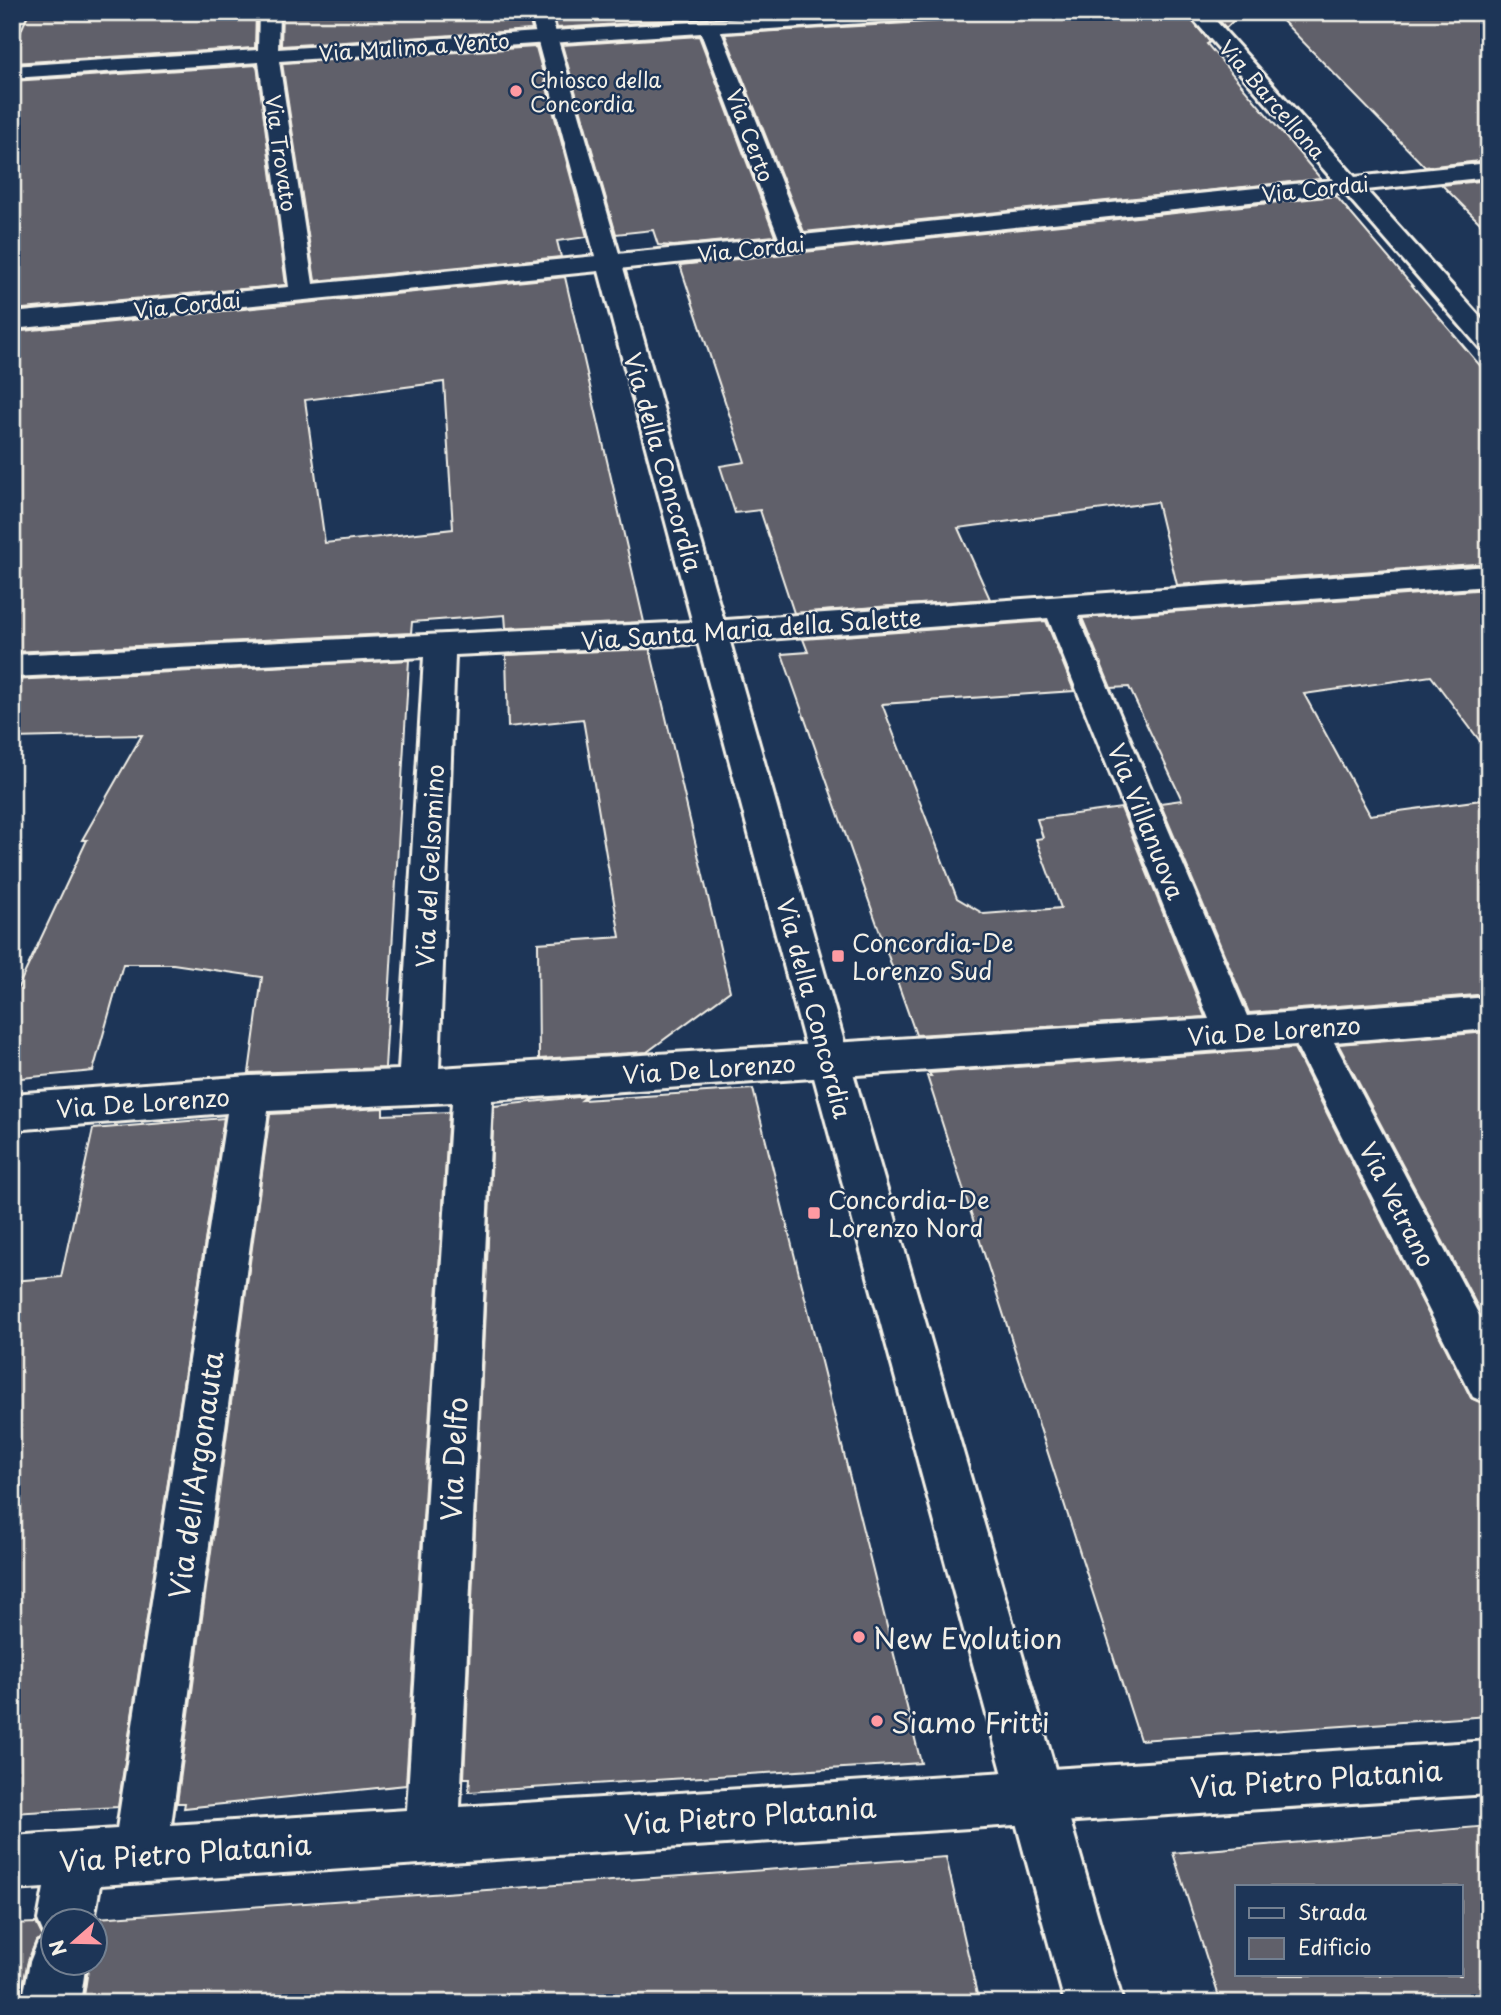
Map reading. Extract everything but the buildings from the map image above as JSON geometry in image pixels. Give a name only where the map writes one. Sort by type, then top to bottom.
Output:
[{"type":"street","name":"Via Trovato","points":[[269,12],[268,55],[302,293]]},
{"type":"street","name":"Via Mulino a Vento","points":[[12,72],[268,55],[543,25],[709,28],[940,12]]},
{"type":"street","name":"Via Barcellona","points":[[1197,12],[1489,344]]},
{"type":"street","name":"Via della Concordia","points":[[543,25],[1094,2003]]},
{"type":"street","name":"Via Certo","points":[[709,28],[793,243]]},
{"type":"street","name":"Via Cordai","points":[[12,321],[609,263],[1489,170]]},
{"type":"street","name":"Via Santa Maria della Salette","points":[[12,666],[712,632],[1489,576]]},
{"type":"street","name":"Via Villanuova","points":[[1059,608],[1235,1034]]},
{"type":"street","name":"Via del Gelsomino","points":[[418,1087],[440,646]]},
{"type":"street","name":"Via De Lorenzo","points":[[12,1112],[250,1094],[418,1087],[1235,1034],[1489,1013]]},
{"type":"street","name":"Via Vetrano","points":[[1307,1028],[1489,1381]]},
{"type":"street","name":"Via Delfo","points":[[432,1836],[473,1083]]},
{"type":"street","name":"Via dell'Argonauta","points":[[139,1855],[250,1094]]},
{"type":"street","name":"Via Pietro Platania","points":[[12,1863],[1489,1767]]},
{"type":"street","points":[[69,1906],[77,1859]]},
{"type":"street","points":[[51,2003],[56,1976]]},
{"type":"place","name":"Chiosco della Concordia","points":[[516,91]]},
{"type":"place","name":"Concordia-De Lorenzo Sud","points":[[838,956]]},
{"type":"place","name":"Concordia-De Lorenzo Nord","points":[[814,1213]]},
{"type":"place","name":"New Evolution","points":[[859,1637]]},
{"type":"place","name":"Siamo Fritti","points":[[877,1721]]}]
